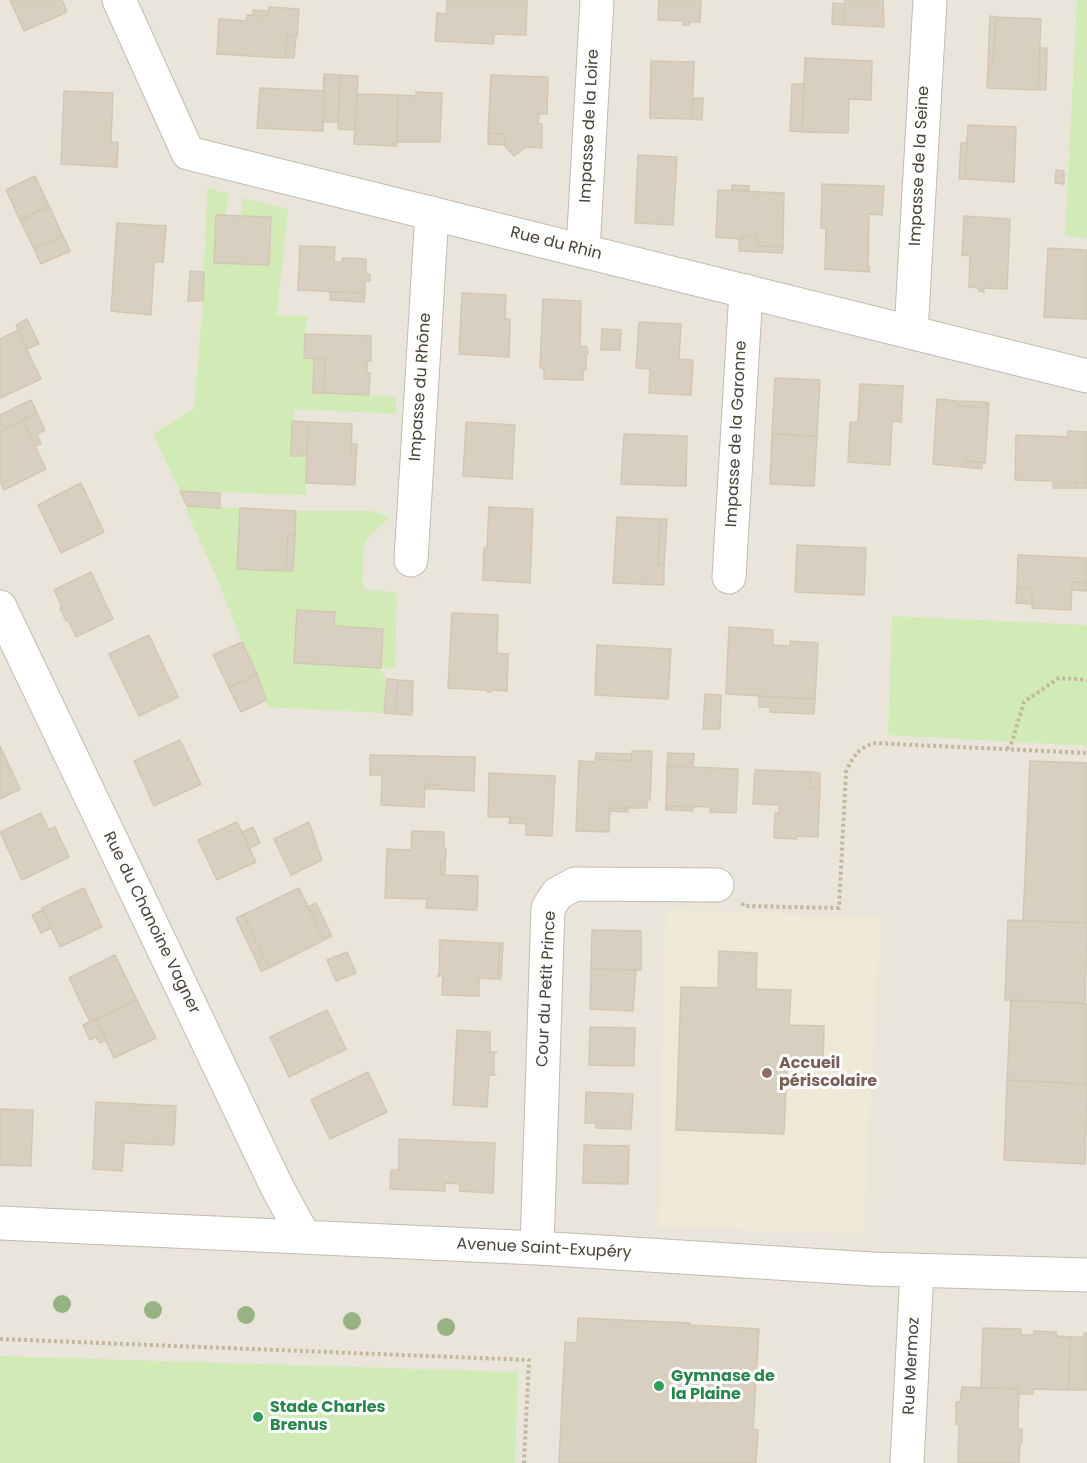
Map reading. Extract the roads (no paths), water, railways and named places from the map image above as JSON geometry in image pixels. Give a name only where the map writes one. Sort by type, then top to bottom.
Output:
[{"type":"street","name":"Rue du Rhin","points":[[119,0],[188,153],[1087,376]]},
{"type":"street","name":"Impasse de la Loire","points":[[584,251],[597,0]]},
{"type":"street","name":"Impasse de la Seine","points":[[911,332],[930,0]]},
{"type":"street","name":"Impasse du Rhône","points":[[411,560],[432,213]]},
{"type":"street","name":"Impasse de la Garonne","points":[[729,576],[746,291]]},
{"type":"street","name":"Rue du Chanoine Vagner","points":[[0,607],[277,1187],[304,1237]]},
{"type":"street","name":"Cour du Petit Prince","points":[[537,1248],[548,908],[557,894],[575,884],[717,885]]},
{"type":"street","name":"Avenue Saint-Exupéry","points":[[0,1223],[537,1248],[860,1268],[1087,1275]]},
{"type":"street","name":"Rue Mermoz","points":[[907,1463],[917,1270]]},
{"type":"place","name":"Accueil périscolaire","points":[[767,1073]]},
{"type":"place","name":"Gymnase de la Plaine","points":[[659,1386]]},
{"type":"place","name":"Stade Charles Brenus","points":[[258,1417]]}]
